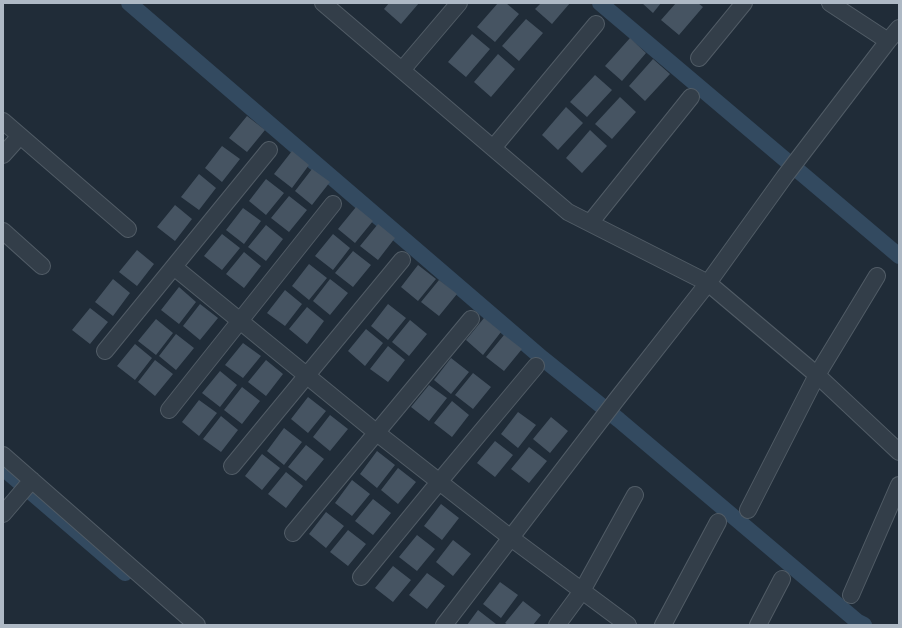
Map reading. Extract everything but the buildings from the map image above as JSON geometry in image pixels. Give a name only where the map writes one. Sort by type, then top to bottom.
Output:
[{"type":"street","points":[[323,3],[568,212],[708,283],[817,375],[899,452]]},
{"type":"street","points":[[402,70],[459,3]]},
{"type":"street","points":[[700,58],[744,3]]},
{"type":"street","points":[[830,3],[888,42]]},
{"type":"street","points":[[493,148],[596,24]]},
{"type":"street","points":[[444,625],[708,283],[797,159],[899,28]]},
{"type":"street","points":[[590,223],[691,97]]},
{"type":"street","points":[[3,121],[128,229]]},
{"type":"street","points":[[3,155],[20,136]]},
{"type":"street","points":[[105,351],[269,150]]},
{"type":"street","points":[[169,410],[334,204]]},
{"type":"street","points":[[3,231],[42,266]]},
{"type":"street","points":[[232,466],[402,260]]},
{"type":"street","points":[[174,267],[306,376],[439,482],[511,538],[628,625]]},
{"type":"street","points":[[748,510],[817,375],[877,276]]},
{"type":"street","points":[[293,533],[471,319]]},
{"type":"street","points":[[361,577],[536,366]]},
{"type":"street","points":[[3,455],[197,625]]},
{"type":"street","points":[[3,514],[32,480]]},
{"type":"street","points":[[851,595],[899,484]]},
{"type":"street","points":[[556,625],[582,591],[635,495]]},
{"type":"street","points":[[663,625],[718,522]]},
{"type":"street","points":[[758,625],[782,580]]},
{"type":"waterway","points":[[129,3],[542,358],[619,420],[858,622],[864,625]]},
{"type":"waterway","points":[[600,3],[899,256]]},
{"type":"waterway","points":[[3,468],[125,573]]}]
